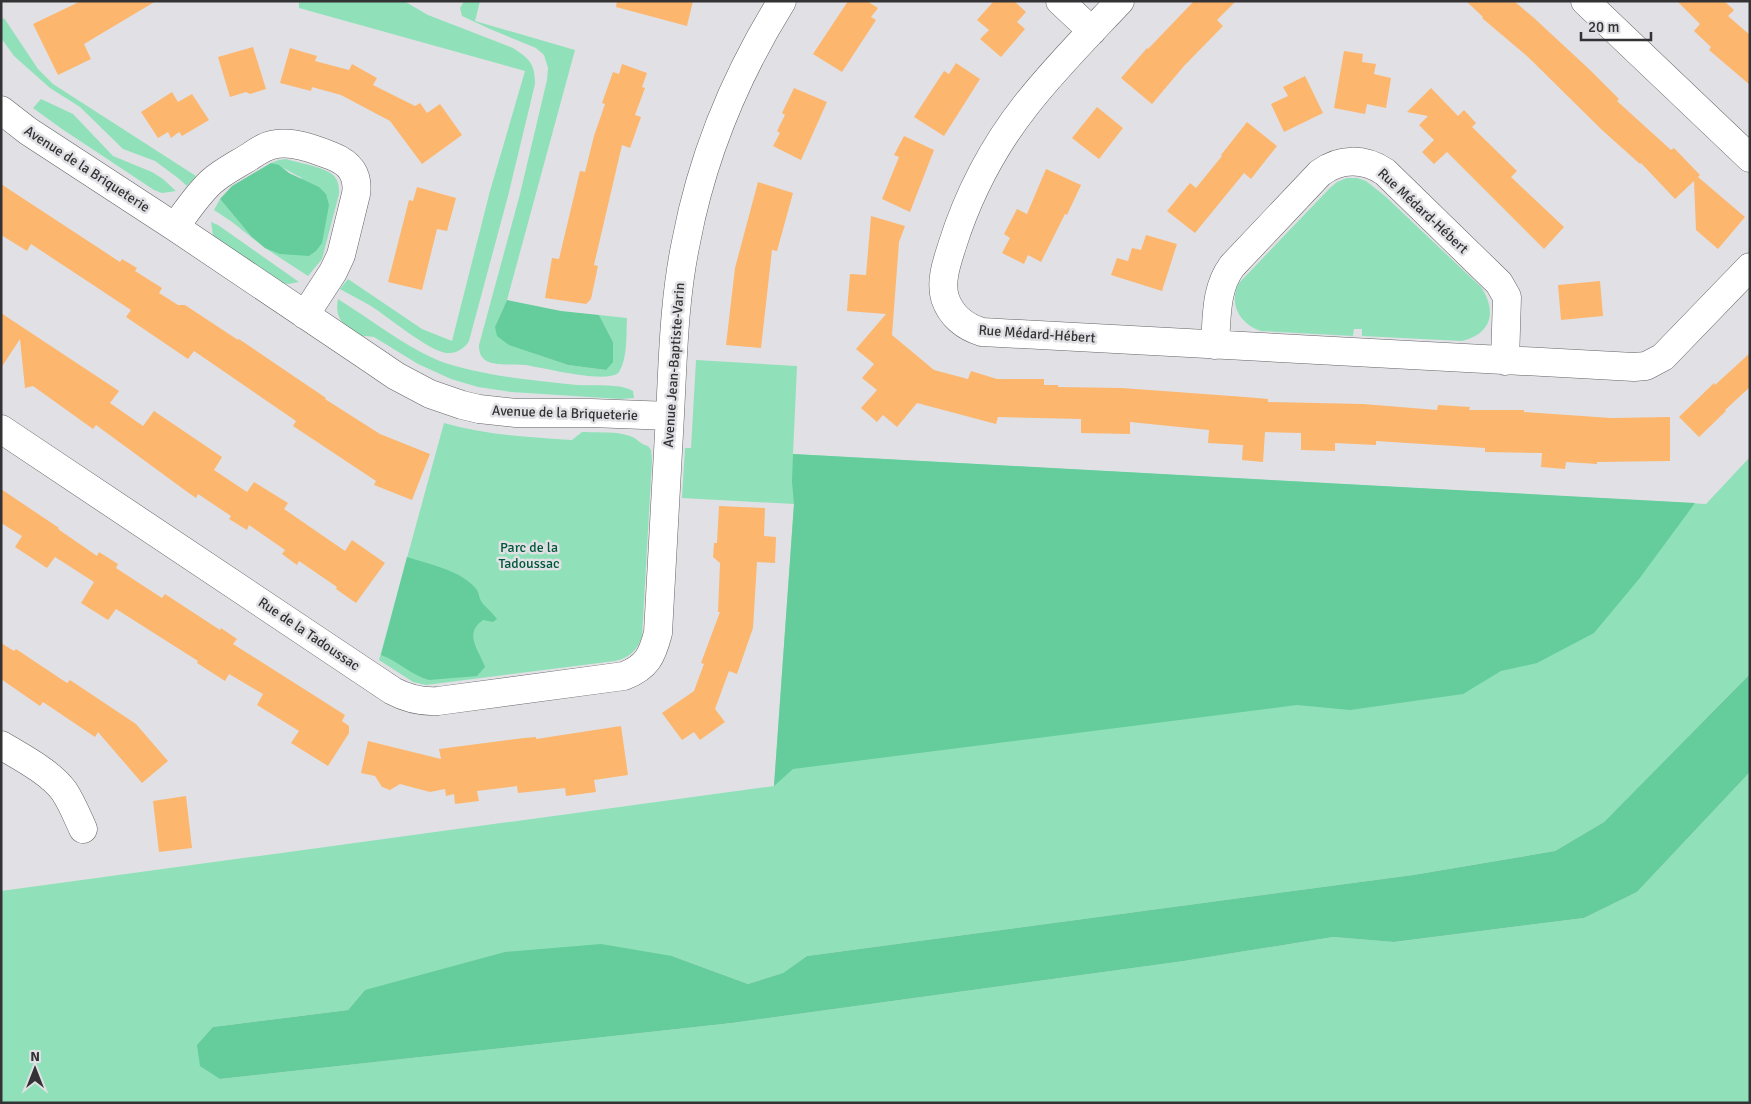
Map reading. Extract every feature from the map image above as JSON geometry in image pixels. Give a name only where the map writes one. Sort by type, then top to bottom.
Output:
[{"type":"street","name":"Avenue Jean-Baptiste-Varin","points":[[650,658],[658,633],[676,310],[684,249],[694,206],[713,144],[733,93],[782,1]]},
{"type":"street","points":[[1060,1],[1092,31]]},
{"type":"street","name":"Rue Médard-Hébert","points":[[1120,1],[1025,106],[984,170],[962,220],[948,260],[944,286],[945,296],[954,315],[971,329],[982,332],[1634,367],[1655,362],[1669,352],[1750,266]]},
{"type":"street","points":[[1585,1],[1750,158]]},
{"type":"street","name":"Avenue de la Briqueterie","points":[[1,110],[28,131],[175,227],[396,376],[430,394],[462,405],[499,412],[670,416]]},
{"type":"street","points":[[175,227],[211,182],[264,148],[274,144],[292,144],[343,160],[355,175],[358,185],[356,194],[340,255],[333,272],[305,315]]},
{"type":"street","name":"Rue Médard-Hébert","points":[[1215,345],[1220,288],[1232,266],[1320,173],[1338,163],[1358,162],[1367,163],[1385,172],[1499,283],[1507,298],[1505,360]]},
{"type":"street","name":"Rue de la Tadoussac","points":[[1,429],[393,690],[409,698],[424,702],[438,701],[624,676],[635,672],[650,658]]},
{"type":"street","points":[[1,744],[45,774],[62,789],[74,808],[83,830]]},
{"type":"green space","points":[[299,1],[404,1],[428,15],[513,48],[524,55],[533,67],[535,84],[508,196],[469,341],[463,348],[457,351],[447,353],[430,347],[371,306],[340,289],[348,279],[422,329],[452,341],[490,191],[525,71],[299,8]]},
{"type":"green space","points":[[464,1],[480,1],[475,21],[575,50],[507,300],[495,328],[533,353],[568,365],[606,370],[613,342],[599,315],[627,318],[624,360],[619,372],[613,376],[589,376],[525,365],[495,364],[488,362],[480,353],[479,345],[520,194],[547,80],[548,68],[544,55],[536,48],[462,16],[460,8]]},
{"type":"green space","points":[[4,18],[38,69],[53,84],[196,176],[187,186],[155,161],[123,149],[80,107],[50,88],[14,56],[1,38],[1,20]]},
{"type":"green space","points":[[41,99],[73,114],[113,156],[152,172],[176,191],[162,193],[154,190],[62,129],[33,108]]},
{"type":"green space","points":[[286,159],[318,167],[329,172],[335,177],[338,184],[339,194],[322,259],[308,276],[265,248],[214,210],[220,199],[251,236],[302,178],[271,163]]},
{"type":"green space","points":[[271,163],[279,165],[289,173],[319,187],[326,194],[329,205],[322,243],[309,256],[280,254],[265,248],[251,236],[220,199],[232,186]]},
{"type":"green space","points":[[1347,178],[1357,178],[1366,181],[1385,196],[1481,287],[1486,296],[1490,313],[1489,320],[1480,333],[1462,341],[1362,336],[1362,329],[1354,329],[1353,336],[1261,331],[1247,324],[1236,306],[1235,298],[1239,283],[1329,189],[1337,182]]},
{"type":"green space","points":[[211,222],[299,282],[280,283],[218,242],[213,235]]},
{"type":"green space","points":[[338,299],[410,346],[435,359],[471,370],[510,377],[577,385],[606,385],[628,388],[633,391],[634,398],[621,399],[511,392],[478,387],[451,379],[418,364],[374,337],[360,337],[345,326],[339,317]]},
{"type":"green space","points":[[507,300],[561,311],[599,315],[613,342],[613,362],[606,370],[568,365],[509,345],[497,336],[495,327]]},
{"type":"green space","points":[[696,360],[797,366],[793,454],[1706,504],[1750,457],[1750,674],[1604,822],[1555,851],[1413,875],[807,956],[783,973],[748,984],[672,956],[365,990],[348,1010],[213,1027],[220,1079],[732,1023],[1184,961],[1333,937],[1395,942],[1584,918],[1637,892],[1750,772],[1750,1103],[1,1103],[1,891],[774,786],[794,504],[682,498],[685,448],[691,448]]},
{"type":"green space","name":"Parc de la Tadoussac","points":[[444,423],[491,433],[572,440],[582,432],[619,433],[632,437],[648,446],[651,450],[652,460],[642,636],[632,653],[625,658],[615,661],[426,685],[413,682],[379,660]]},
{"type":"green space","points":[[793,454],[1695,503],[1639,579],[1594,633],[1537,663],[1501,671],[1463,694],[1350,710],[1297,705],[793,769],[774,786],[794,504],[792,482]]},
{"type":"green space","points":[[407,557],[445,569],[471,583],[477,590],[481,601],[497,619],[493,622],[483,620],[474,631],[474,642],[485,667],[477,676],[429,680],[416,675],[381,655]]},
{"type":"green space","points":[[1750,674],[1750,772],[1637,892],[1584,918],[1394,942],[1333,937],[1184,961],[732,1023],[220,1079],[200,1066],[197,1045],[213,1027],[348,1010],[365,990],[505,952],[601,944],[672,956],[748,984],[783,973],[807,956],[1413,875],[1555,851],[1604,822]]},
{"type":"building","points":[[81,1],[156,1],[84,44],[91,59],[58,75],[33,24]]},
{"type":"building","points":[[617,1],[693,1],[687,26],[616,7]]},
{"type":"building","points":[[848,1],[867,1],[878,8],[871,17],[876,20],[842,72],[813,54]]},
{"type":"building","points":[[994,1],[1014,1],[1026,12],[1017,22],[1025,29],[1001,57],[980,39],[989,30],[977,20]]},
{"type":"building","points":[[1194,1],[1236,1],[1217,20],[1223,26],[1184,66],[1152,104],[1121,78],[1147,48]]},
{"type":"building","points":[[1466,1],[1514,1],[1589,69],[1619,99],[1617,101],[1671,150],[1674,148],[1700,175],[1698,177],[1745,217],[1718,249],[1696,230],[1694,181],[1675,199],[1641,163],[1602,130],[1528,57],[1482,18]]},
{"type":"building","points":[[1677,1],[1724,1],[1734,10],[1728,16],[1750,35],[1750,85],[1709,50],[1711,47],[1694,31],[1700,24]]},
{"type":"building","points":[[253,47],[266,89],[230,97],[218,57]]},
{"type":"building","points":[[290,48],[317,56],[315,61],[349,70],[352,64],[377,78],[373,85],[415,106],[420,103],[427,113],[440,104],[462,135],[422,164],[390,121],[341,95],[312,87],[311,91],[280,83]]},
{"type":"building","points":[[1344,51],[1363,54],[1362,62],[1376,64],[1374,74],[1391,78],[1386,108],[1367,104],[1365,114],[1334,108]]},
{"type":"building","points":[[956,63],[980,79],[944,136],[914,117],[944,71],[949,74]]},
{"type":"building","points":[[622,64],[647,73],[642,87],[645,88],[635,115],[641,117],[630,148],[622,145],[594,265],[598,266],[591,299],[586,304],[545,298],[552,258],[559,259],[580,171],[585,172],[594,136],[605,104],[602,103],[613,72],[619,74]]},
{"type":"building","points":[[1305,76],[1323,113],[1284,132],[1271,104],[1288,96],[1283,87]]},
{"type":"building","points":[[794,88],[827,102],[801,160],[773,146],[780,133],[777,131],[785,115],[782,113]]},
{"type":"building","points":[[1431,88],[1458,116],[1464,110],[1476,123],[1472,127],[1517,171],[1511,177],[1564,227],[1544,249],[1447,152],[1434,164],[1422,152],[1434,140],[1419,125],[1428,116],[1407,112]]},
{"type":"building","points":[[172,92],[178,102],[192,94],[209,120],[182,136],[179,132],[171,138],[168,132],[158,138],[141,112]]},
{"type":"building","points":[[1097,107],[1123,128],[1099,159],[1072,138]]},
{"type":"building","points":[[1247,122],[1277,146],[1251,179],[1244,173],[1195,233],[1167,211],[1190,183],[1196,188]]},
{"type":"building","points":[[904,136],[934,150],[910,212],[882,199],[899,157],[894,155]]},
{"type":"building","points":[[1046,169],[1081,185],[1041,262],[1028,255],[1024,264],[1002,253],[1010,238],[1004,234],[1017,209],[1027,214]]},
{"type":"building","points":[[758,182],[793,193],[777,251],[772,250],[761,348],[726,345],[735,268]]},
{"type":"building","points":[[1,184],[120,262],[122,259],[137,268],[135,271],[162,288],[159,293],[178,305],[185,305],[239,339],[325,399],[380,434],[430,454],[412,500],[374,485],[376,481],[293,426],[296,421],[194,351],[188,359],[126,317],[131,310],[31,244],[27,251],[1,235]]},
{"type":"building","points":[[417,187],[456,198],[447,231],[437,229],[422,290],[388,282],[409,200],[413,201]]},
{"type":"building","points":[[871,216],[905,226],[899,242],[892,335],[934,370],[968,379],[971,371],[997,379],[1044,379],[1044,385],[1058,385],[1058,387],[1122,388],[1268,399],[1268,402],[1363,404],[1437,410],[1438,405],[1470,407],[1469,410],[1524,410],[1524,412],[1611,418],[1670,417],[1670,461],[1597,462],[1597,464],[1566,462],[1565,469],[1541,467],[1542,453],[1485,452],[1485,448],[1376,441],[1376,445],[1335,443],[1335,451],[1301,450],[1301,433],[1265,432],[1263,462],[1242,460],[1243,445],[1208,443],[1209,430],[1130,422],[1130,434],[1081,433],[1081,419],[998,417],[996,424],[917,403],[897,427],[883,415],[877,422],[861,408],[877,390],[862,378],[874,364],[856,349],[886,314],[847,311],[850,274],[866,275]]},
{"type":"building","points":[[1146,235],[1177,244],[1162,291],[1111,275],[1117,258],[1128,261],[1132,248],[1141,250]]},
{"type":"building","points":[[1600,281],[1603,316],[1561,320],[1558,285]]},
{"type":"building","points":[[1,313],[119,391],[110,403],[143,426],[154,411],[222,457],[214,470],[247,492],[254,482],[288,503],[284,509],[345,551],[352,540],[385,563],[356,603],[336,589],[337,587],[299,561],[297,565],[282,554],[285,550],[249,525],[247,530],[229,519],[231,516],[198,494],[196,498],[96,425],[93,429],[33,386],[25,388],[20,339],[1,368]]},
{"type":"building","points":[[1750,353],[1750,387],[1699,437],[1679,417],[1714,383],[1715,385]]},
{"type":"building","points":[[1,489],[97,556],[99,552],[118,564],[116,568],[162,598],[165,594],[220,630],[221,628],[237,639],[233,644],[345,715],[342,721],[349,726],[349,733],[328,766],[291,743],[299,731],[257,705],[263,694],[229,674],[225,681],[197,663],[198,661],[116,609],[108,620],[81,603],[94,582],[55,557],[47,568],[15,547],[22,536],[1,523]]},
{"type":"building","points":[[719,506],[765,508],[764,536],[776,537],[775,563],[757,562],[753,628],[737,674],[729,671],[715,709],[725,722],[700,740],[694,732],[682,740],[662,713],[694,691],[704,664],[701,663],[720,612],[718,612],[720,563],[713,557],[714,543],[717,543]]},
{"type":"building","points":[[1,643],[14,651],[16,649],[67,683],[70,680],[136,724],[168,761],[142,783],[98,732],[95,737],[43,702],[40,706],[1,679]]},
{"type":"building","points":[[621,726],[628,775],[594,780],[596,792],[566,796],[565,788],[518,793],[517,786],[477,791],[479,801],[455,804],[454,794],[446,796],[445,789],[430,792],[400,784],[390,790],[382,787],[375,776],[361,773],[368,741],[441,759],[439,749],[524,738],[536,737],[536,739]]},
{"type":"building","points":[[186,796],[192,848],[159,852],[153,801]]}]
